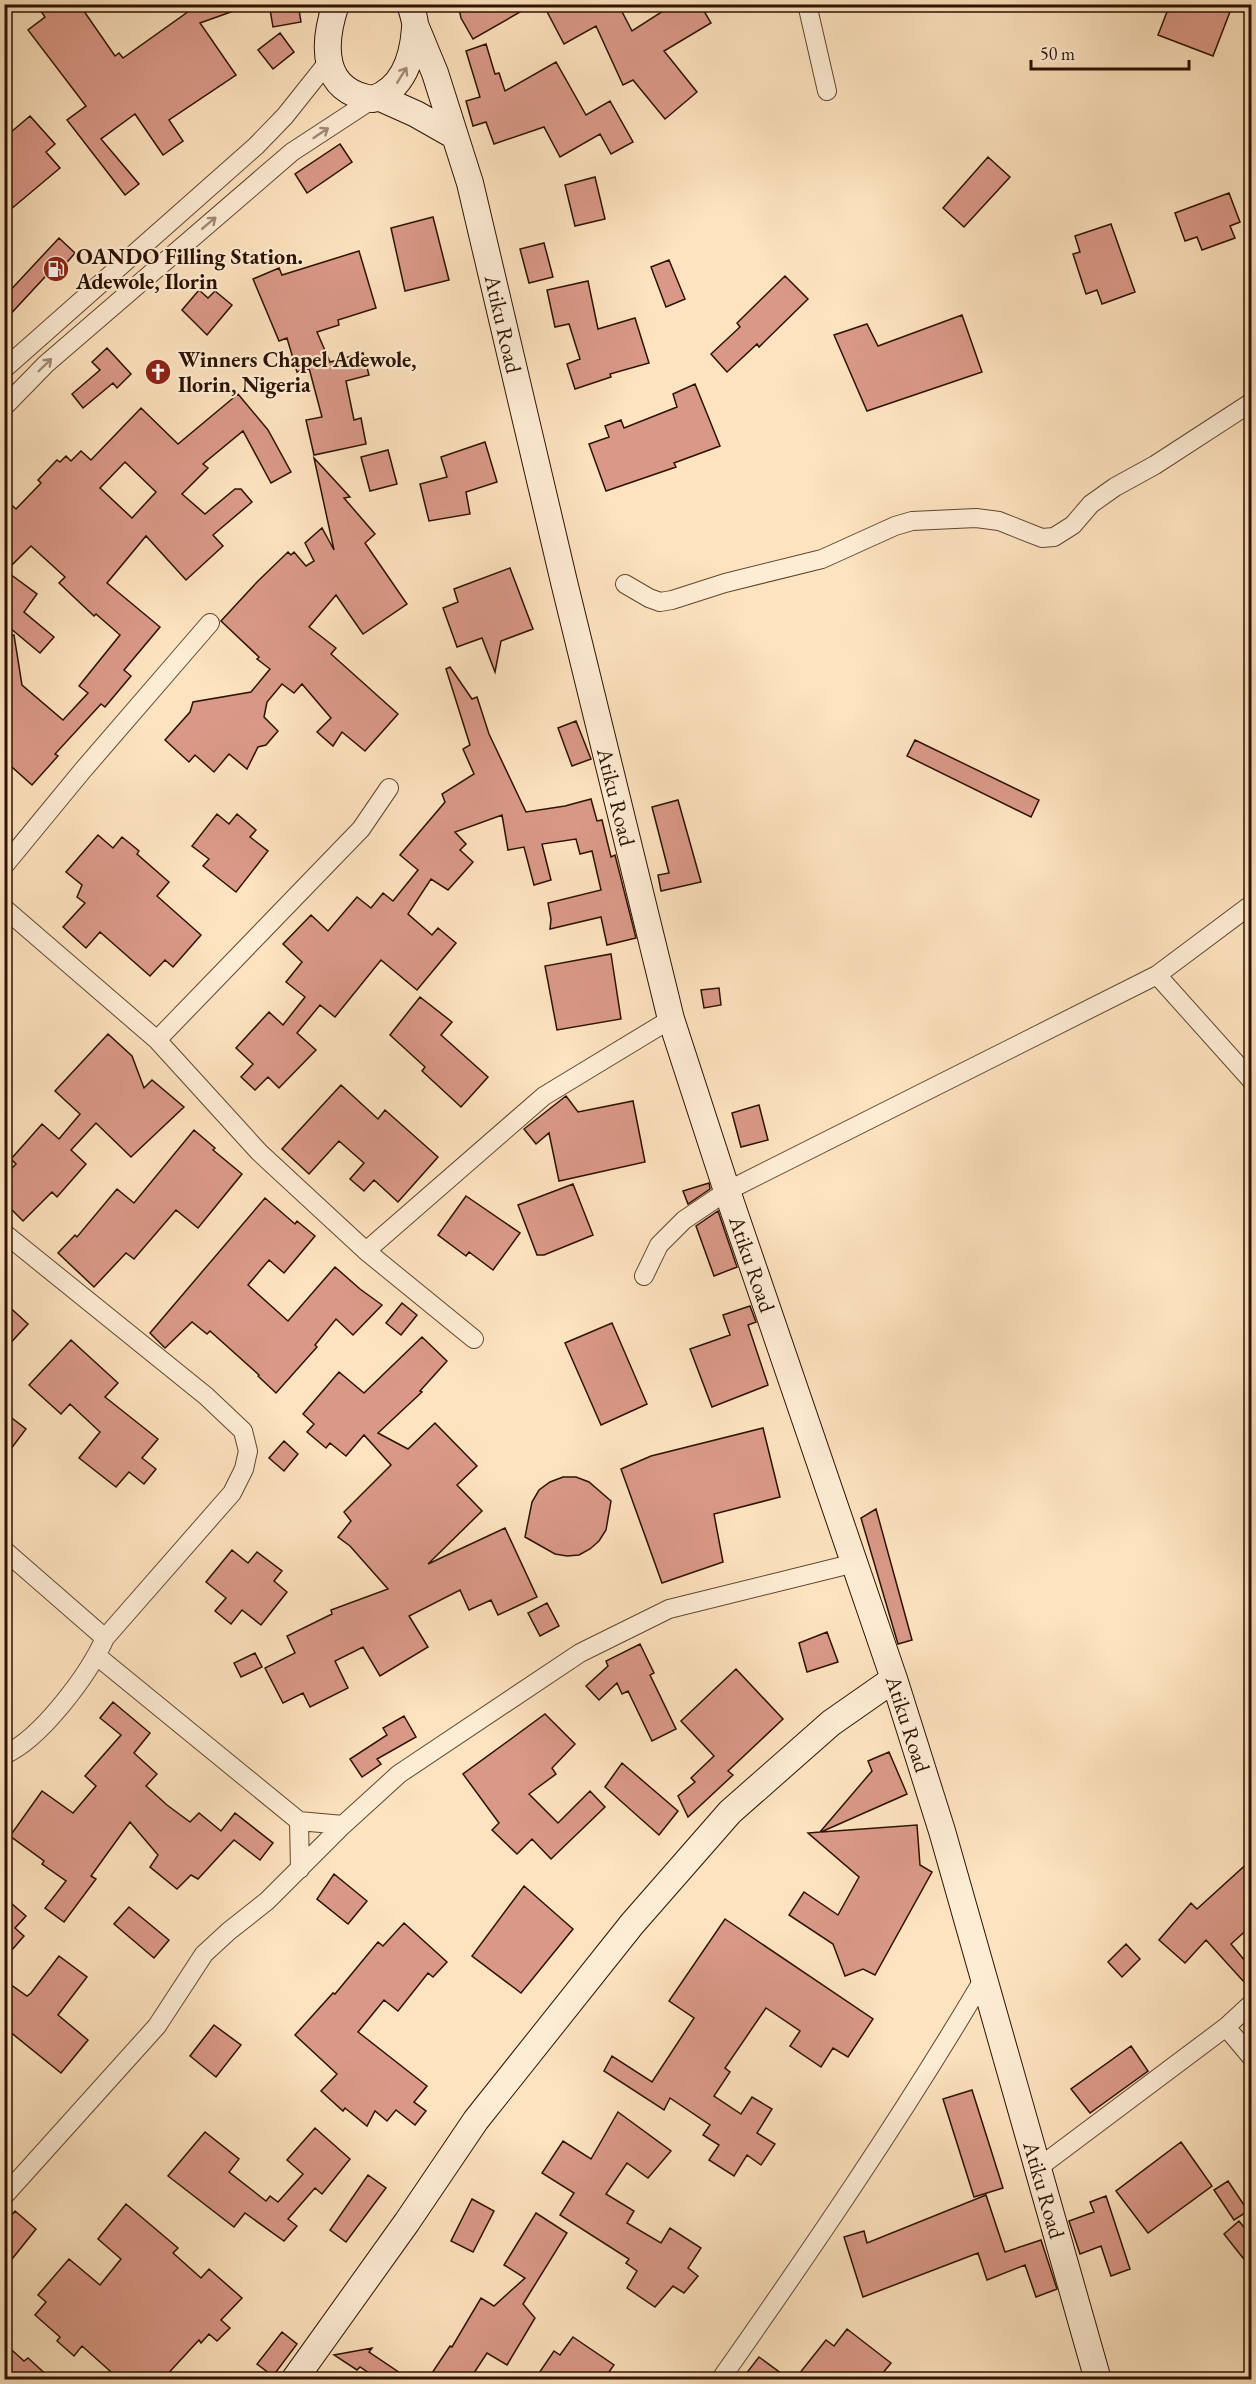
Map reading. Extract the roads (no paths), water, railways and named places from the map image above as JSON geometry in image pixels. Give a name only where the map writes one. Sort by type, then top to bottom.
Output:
[{"type":"street","points":[[336,4],[328,42],[328,62],[342,88],[353,95],[376,98],[416,114],[453,135]]},
{"type":"street","points":[[814,7],[827,91]]},
{"type":"street","points":[[4,407],[46,364],[292,152],[400,80],[411,55],[413,16]]},
{"type":"street","name":"Atiku Road","points":[[413,16],[435,73],[470,183],[564,582],[671,1019],[727,1191],[894,1679],[942,1831],[1098,2379]]},
{"type":"street","points":[[4,369],[256,146],[285,116],[328,62]]},
{"type":"street","points":[[625,584],[660,602],[672,600],[725,583],[822,558],[895,526],[912,522],[976,518],[999,521],[1042,538],[1054,537],[1073,525],[1091,504],[1115,487],[1155,465],[1251,402]]},
{"type":"street","points":[[4,866],[82,770],[210,623]]},
{"type":"street","points":[[157,1040],[361,830],[389,788]]},
{"type":"street","points":[[644,1276],[659,1245],[684,1220],[727,1191],[1157,975],[1251,903]]},
{"type":"street","points":[[4,908],[157,1040],[259,1152],[366,1251],[474,1339]]},
{"type":"street","points":[[1157,975],[1251,1081]]},
{"type":"street","points":[[366,1251],[544,1096],[671,1019]]},
{"type":"street","points":[[4,1233],[206,1396],[243,1431],[248,1451],[244,1469],[232,1493],[105,1638],[97,1656],[38,1733],[16,1750],[4,1755]]},
{"type":"street","points":[[4,1551],[105,1638]]},
{"type":"street","points":[[4,2196],[157,2026],[204,1954],[228,1931],[267,1901],[343,1825],[399,1774],[580,1653],[669,1609],[855,1563]]},
{"type":"street","points":[[97,1656],[299,1821],[343,1825]]},
{"type":"street","points":[[294,2379],[407,2222],[476,2120],[632,1924],[730,1812],[831,1723],[894,1679]]},
{"type":"street","points":[[299,1821],[300,1869]]},
{"type":"street","points":[[720,2379],[828,2226],[929,2072],[983,1980]]},
{"type":"street","points":[[1038,2168],[1226,2027],[1251,2003]]},
{"type":"street","points":[[1226,2027],[1251,2058]]},
{"type":"place","name":"OANDO Filling Station. Adewole, Ilorin","points":[[56,269]]},
{"type":"place","name":"Winners Chapel Adewole, Ilorin, Nigeria","points":[[158,372]]}]
